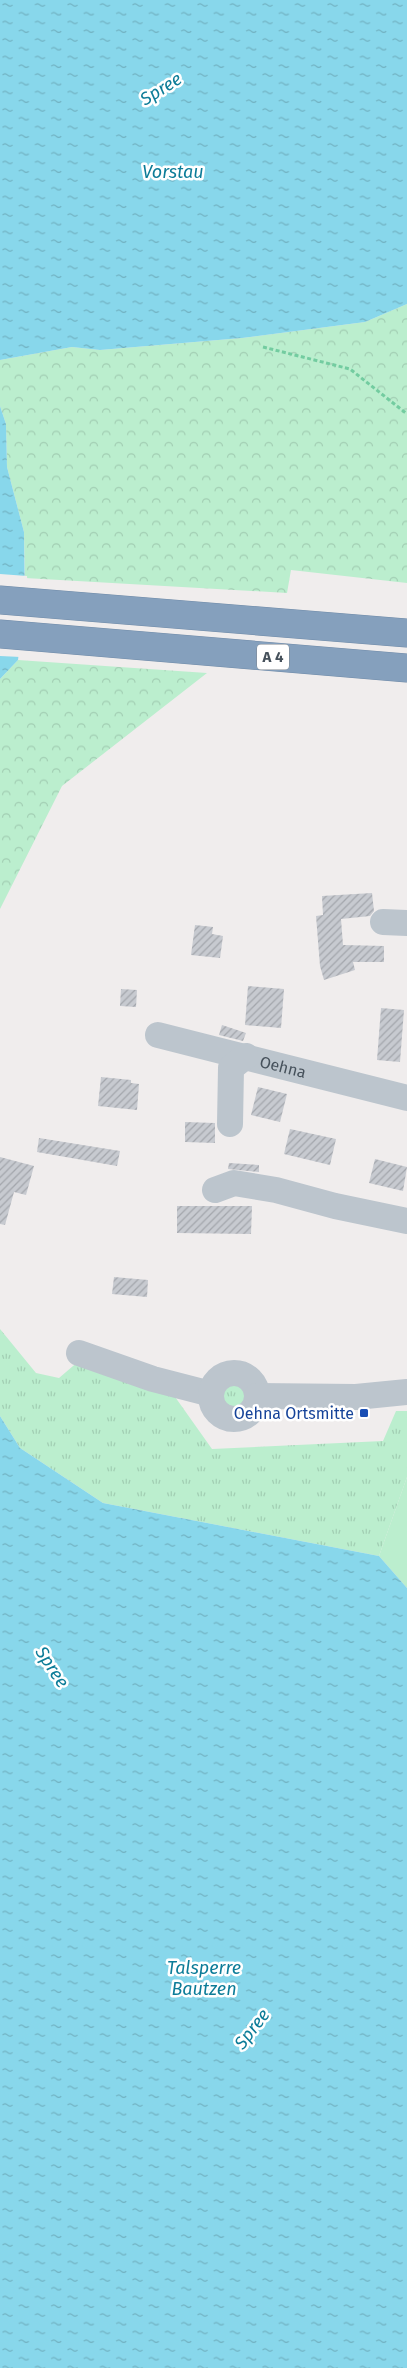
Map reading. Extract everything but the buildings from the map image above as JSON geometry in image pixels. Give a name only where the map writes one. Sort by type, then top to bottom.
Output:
[{"type":"highway","name":"A 4","points":[[0,600],[407,633]]},
{"type":"highway","name":"A 4","points":[[0,634],[407,668]]},
{"type":"street","name":"Oehna","points":[[158,1035],[407,1098]]},
{"type":"street","points":[[230,1124],[231,1068],[246,1056]]},
{"type":"street","points":[[215,1190],[234,1183],[243,1184],[276,1190],[335,1206],[407,1222]]},
{"type":"street","points":[[79,1353],[153,1379],[211,1394],[218,1380],[231,1373],[239,1373],[252,1382],[257,1396],[356,1397],[407,1392]]},
{"type":"path","points":[[263,347],[350,369],[407,414]]},
{"type":"green space","points":[[407,304],[407,583],[291,570],[287,593],[25,578],[24,532],[7,467],[6,424],[0,406],[0,360],[72,347],[100,350],[242,338],[365,322]]},
{"type":"green space","points":[[18,660],[207,673],[62,786],[0,909],[0,679]]},
{"type":"green space","points":[[0,1329],[36,1373],[59,1378],[80,1360],[173,1394],[212,1449],[383,1441],[396,1411],[407,1411],[407,1477],[379,1556],[103,1503],[20,1448],[0,1416]]},
{"type":"green space","points":[[234,1383],[243,1387],[247,1396],[243,1405],[234,1409],[225,1405],[221,1396],[225,1387]]},
{"type":"green space","points":[[407,1477],[407,1588],[379,1556]]},
{"type":"water","name":"Vorstau","points":[[0,0],[407,0],[407,304],[365,322],[242,338],[100,350],[72,347],[0,360]]},
{"type":"water","points":[[0,406],[6,424],[7,467],[24,532],[25,604],[18,660],[0,679]]},
{"type":"water","name":"Talsperre Bautzen","points":[[0,1416],[20,1448],[103,1503],[379,1556],[407,1588],[407,2368],[0,2368]]},
{"type":"pier","points":[[0,574],[27,576],[28,604],[21,657],[0,656]]},
{"type":"place","name":"Oehna Ortsmitte","points":[[364,1413]]},
{"type":"water label","name":"Spree","points":[[161,89]]},
{"type":"water label","name":"Spree","points":[[52,1667]]},
{"type":"water label","name":"Spree","points":[[252,2029]]}]
